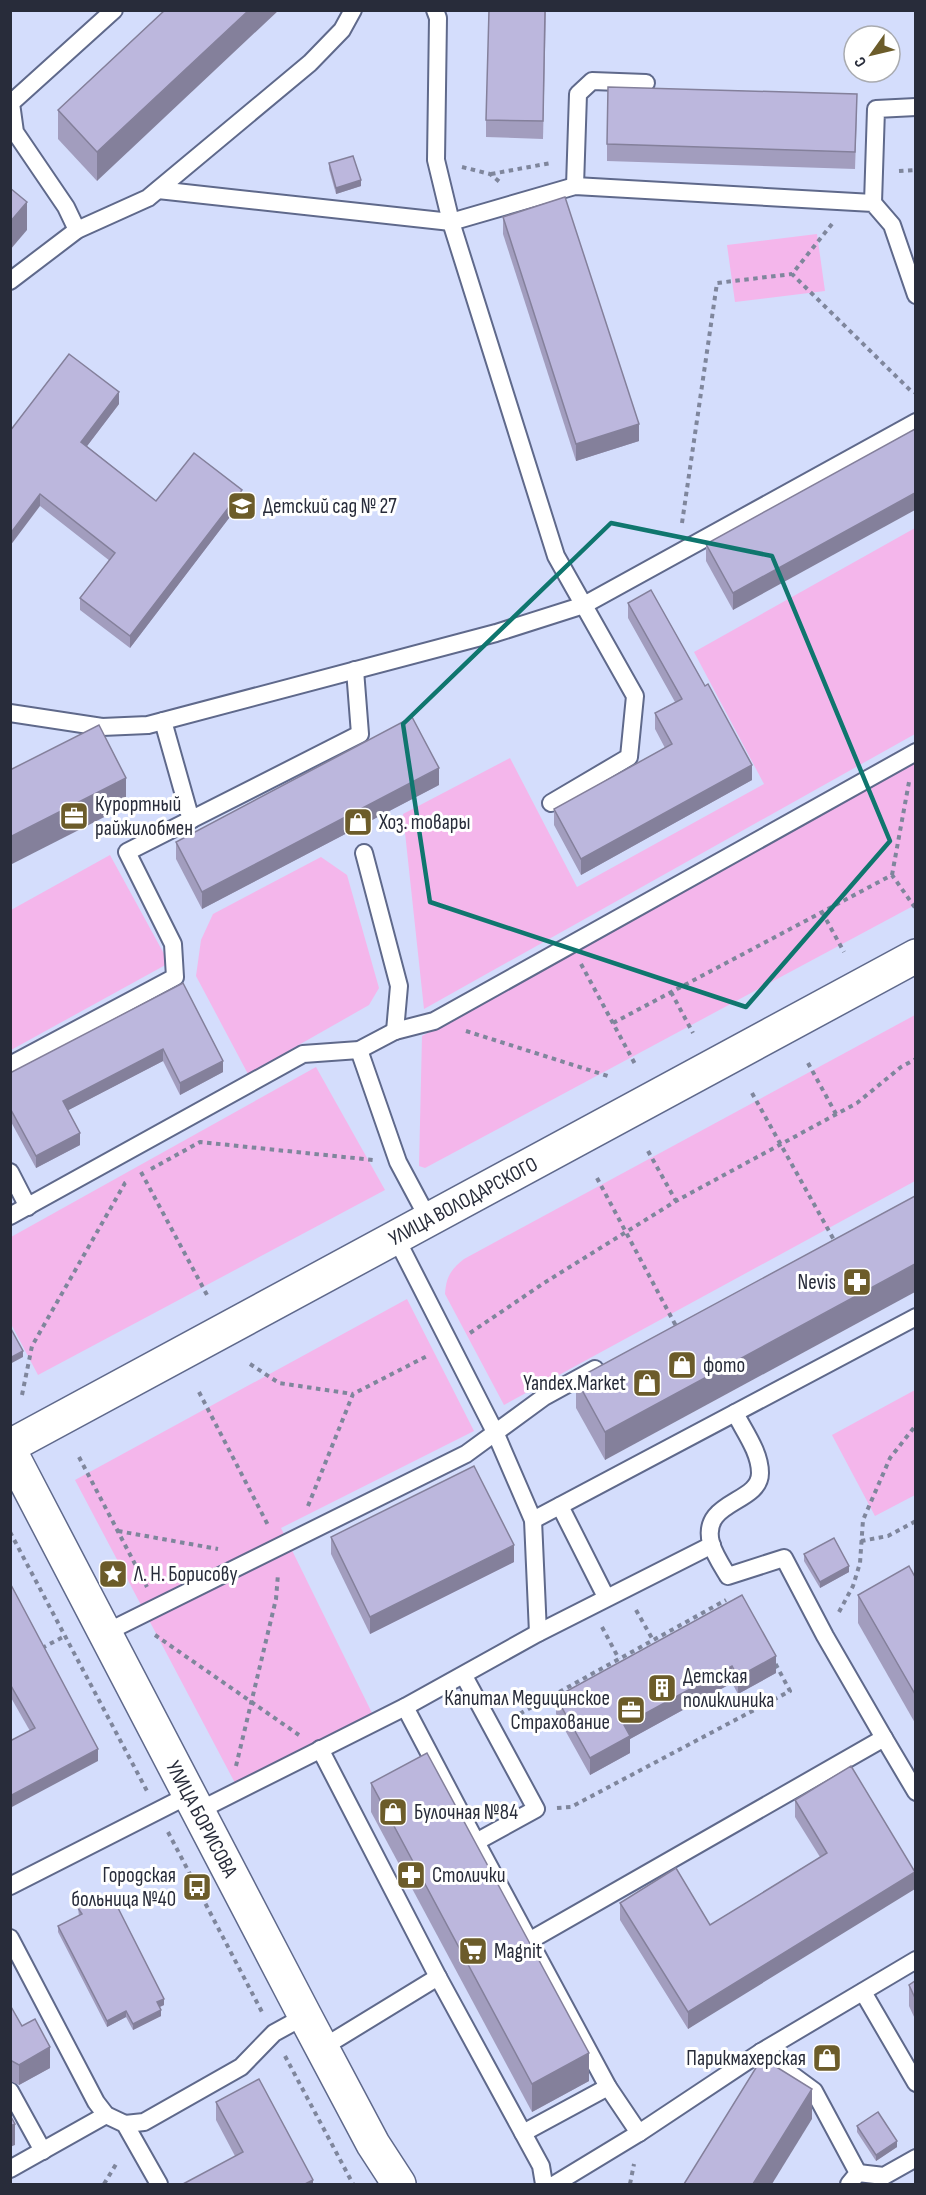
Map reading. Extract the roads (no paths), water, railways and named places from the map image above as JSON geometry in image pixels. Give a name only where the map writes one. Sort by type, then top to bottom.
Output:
[{"type":"main road","name":"УЛИЦА ВОЛОДАРСКОГО","points":[[10,1446],[915,956]]},
{"type":"main road","name":"УЛИЦА БОРИСОВА","points":[[10,1450],[305,2016],[373,2144],[399,2184]]},
{"type":"lane","points":[[77,230],[66,207],[15,132],[10,103],[114,10]]},
{"type":"lane","points":[[10,281],[77,230],[148,198],[310,63],[342,30],[353,10]]},
{"type":"lane","points":[[435,10],[438,18],[436,160],[450,222],[556,556],[635,696],[629,757],[551,803]]},
{"type":"lane","points":[[575,186],[578,94],[592,81],[646,83]]},
{"type":"lane","points":[[915,107],[876,109],[873,203],[892,225],[915,295]]},
{"type":"lane","points":[[158,190],[450,222],[575,186],[873,203]]},
{"type":"lane","points":[[10,713],[102,727],[148,725],[496,633],[584,605],[915,422]]},
{"type":"lane","points":[[10,1065],[175,977],[173,944],[127,852],[360,734],[355,670]]},
{"type":"lane","points":[[163,720],[191,820]]},
{"type":"lane","points":[[81,738],[102,727]]},
{"type":"lane","points":[[10,1216],[303,1054],[358,1050],[395,1031],[434,1021],[915,752]]},
{"type":"lane","points":[[364,853],[399,986],[395,1031]]},
{"type":"lane","points":[[358,1050],[398,1162],[429,1220]]},
{"type":"lane","points":[[10,1172],[28,1207]]},
{"type":"lane","points":[[396,1238],[495,1432],[533,1520],[538,1633]]},
{"type":"lane","points":[[533,1520],[915,1317]]},
{"type":"lane","points":[[105,1633],[466,1454],[544,1397],[605,1364]]},
{"type":"lane","points":[[735,1413],[757,1457],[760,1475],[753,1488],[722,1509],[713,1519],[709,1531],[712,1545],[728,1576],[784,1558],[825,1636],[915,1792]]},
{"type":"lane","points":[[560,1506],[606,1597]]},
{"type":"lane","points":[[10,1886],[157,1811],[228,1795],[405,1707],[606,1597],[712,1545]]},
{"type":"lane","points":[[464,1676],[536,1809],[476,1842]]},
{"type":"lane","points":[[405,1707],[608,2086],[639,2133]]},
{"type":"lane","points":[[529,1941],[884,1738]]},
{"type":"lane","points":[[320,1749],[438,1977],[541,2166],[544,2184]]},
{"type":"lane","points":[[10,1938],[96,2102],[106,2115],[124,2124],[144,2122],[241,2067],[274,2033],[305,2016]]},
{"type":"lane","points":[[555,2184],[639,2133],[761,2052],[915,1960]]},
{"type":"lane","points":[[322,2048],[438,1977]]},
{"type":"lane","points":[[863,1992],[915,2083]]},
{"type":"lane","points":[[761,2052],[814,2091],[853,2179],[884,2176],[915,2158]]},
{"type":"lane","points":[[523,2133],[608,2086]]},
{"type":"lane","points":[[10,2091],[43,2151]]},
{"type":"lane","points":[[10,2169],[106,2115]]},
{"type":"lane","points":[[124,2124],[159,2184]]},
{"type":"place","name":"Детский сад № 27","points":[[242,506]]},
{"type":"place","name":"Курортный райжилобмен","points":[[74,816]]},
{"type":"place","name":"Хоз. товары","points":[[358,822]]},
{"type":"place","name":"Nevis","points":[[857,1282]]},
{"type":"place","name":"фото","points":[[682,1365]]},
{"type":"place","name":"Yandex.Market","points":[[647,1383]]},
{"type":"place","name":"Л. Н. Борисову","points":[[113,1574]]},
{"type":"place","name":"Детская поликлиника","points":[[662,1688]]},
{"type":"place","name":"Капитал Медицинское Страхование","points":[[631,1710]]},
{"type":"place","name":"Булочная №84","points":[[393,1812]]},
{"type":"place","name":"Столички","points":[[411,1875]]},
{"type":"place","name":"Городская больница №40","points":[[197,1887]]},
{"type":"place","name":"Magnit","points":[[473,1951]]},
{"type":"place","name":"Парикмахерская","points":[[827,2058]]}]
